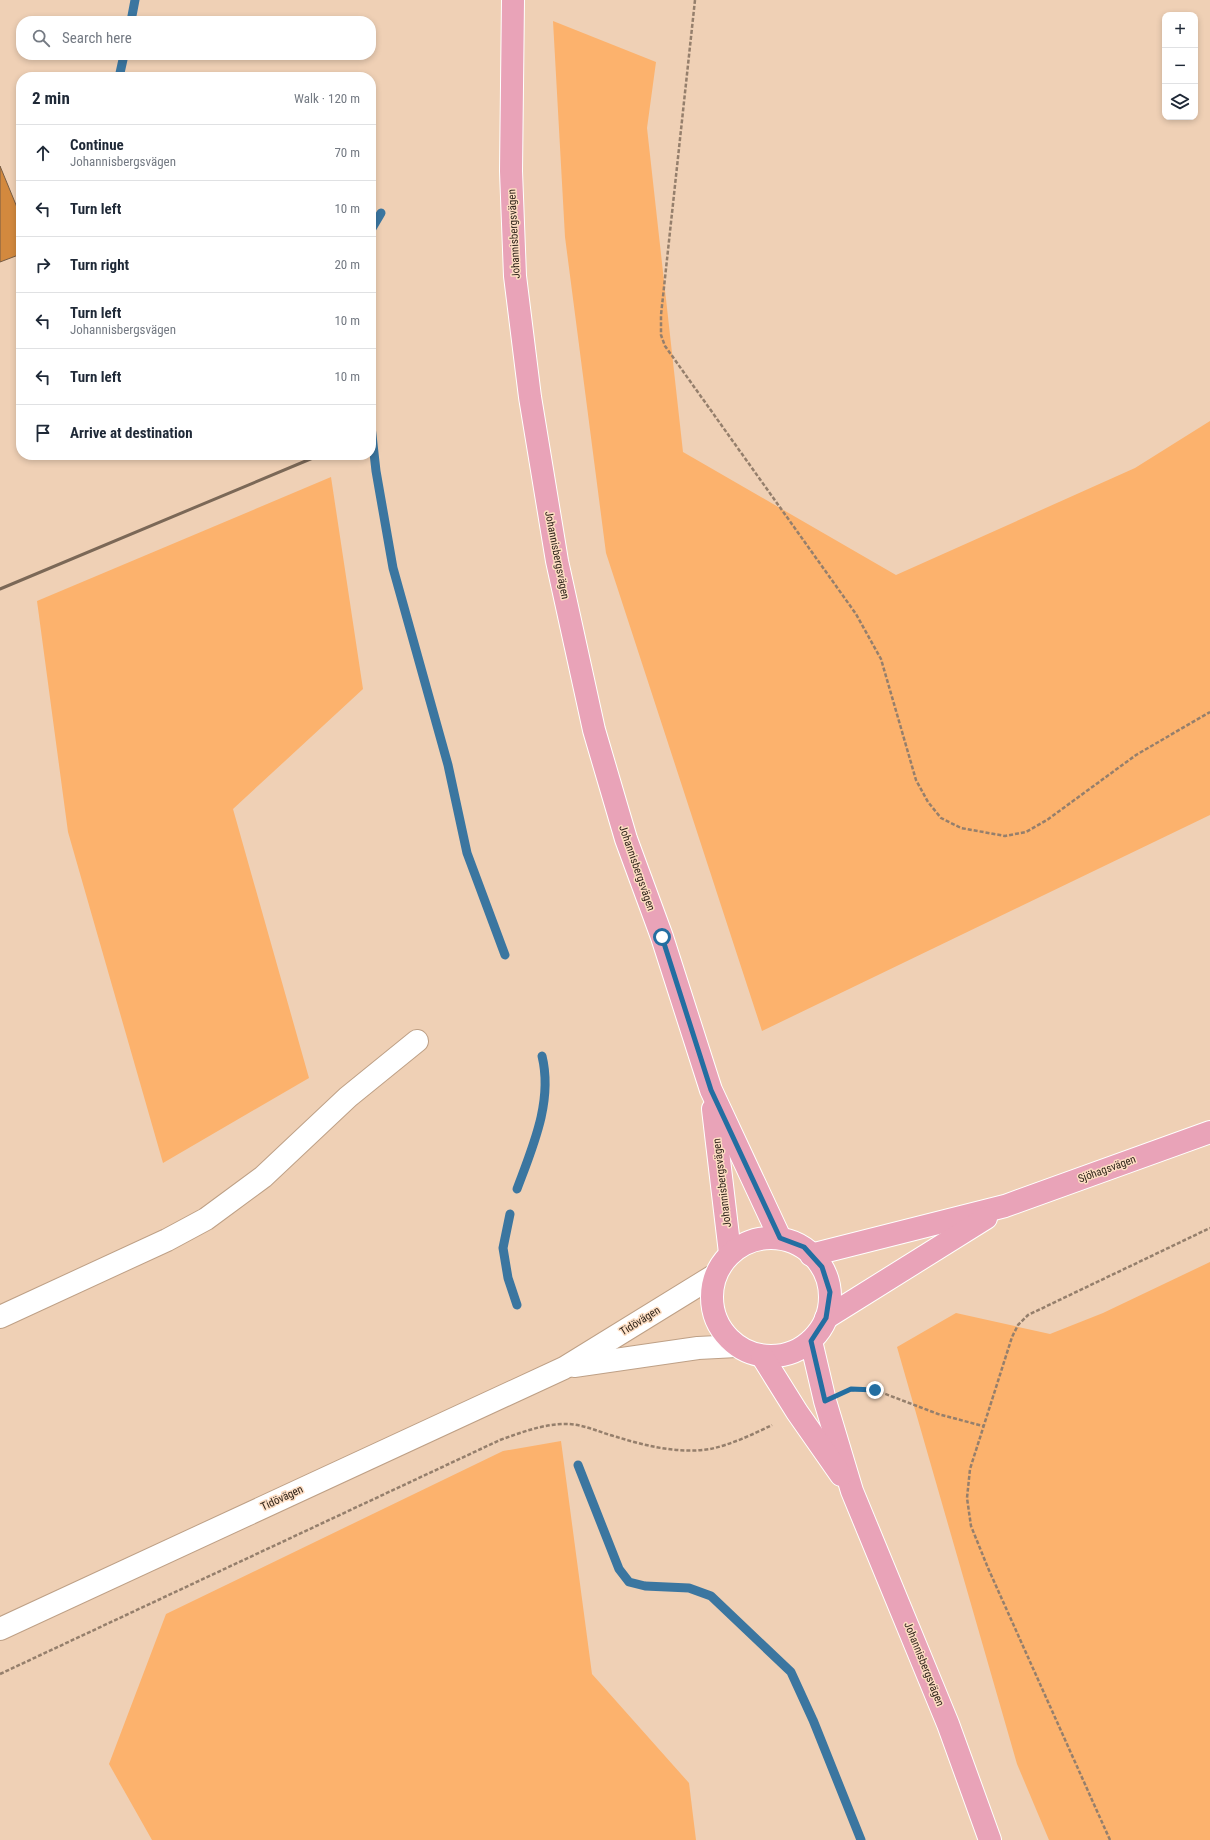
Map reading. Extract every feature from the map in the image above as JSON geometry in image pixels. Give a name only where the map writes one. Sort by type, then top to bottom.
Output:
[{"type":"main road","name":"Johannisbergsvägen","points":[[513,0],[511,171],[515,276],[530,398],[557,561],[594,730],[626,839],[662,937],[711,1090],[780,1238]]},
{"type":"main road","name":"Johannisbergsvägen","points":[[711,1090],[730,1253]]},
{"type":"main road","name":"Sjöhagsvägen","points":[[811,1255],[1005,1206],[1210,1132]]},
{"type":"main road","name":"Sjöhagsvägen","points":[[826,1318],[1005,1206]]},
{"type":"main road","points":[[780,1238],[804,1247],[822,1267],[830,1292],[826,1318],[811,1341],[788,1354],[762,1356],[737,1346],[719,1327],[711,1302],[715,1275],[730,1253],[753,1240],[780,1238]]},
{"type":"main road","name":"Johannisbergsvägen","points":[[811,1341],[825,1401],[852,1491],[948,1724],[990,1840]]},
{"type":"main road","name":"Johannisbergsvägen","points":[[762,1356],[797,1412],[852,1491]]},
{"type":"street","points":[[0,1316],[167,1240],[206,1219],[263,1176],[348,1097],[417,1040]]},
{"type":"street","name":"Tidövägen","points":[[0,1629],[564,1368],[715,1275]]},
{"type":"street","name":"Tidövägen","points":[[564,1368],[698,1348],[737,1346]]},
{"type":"path","points":[[696,0],[661,315],[661,335],[665,346],[856,614],[881,659],[916,780],[928,802],[941,818],[961,828],[1005,836],[1026,832],[1047,820],[1136,756],[1210,712]]},
{"type":"path","points":[[1110,1840],[988,1568],[971,1526],[967,1498],[970,1469],[1012,1337],[1018,1325],[1028,1315],[1210,1228]]},
{"type":"path","points":[[825,1401],[851,1389],[875,1390],[938,1414],[983,1426]]},
{"type":"path","points":[[0,1674],[500,1440],[535,1428],[562,1424],[585,1426],[616,1437],[651,1446],[683,1450],[710,1448],[755,1433],[797,1412]]},
{"type":"shaded area","points":[[553,21],[656,62],[647,128],[683,452],[896,575],[1135,468],[1210,421],[1210,815],[762,1031],[606,553],[565,237]]},
{"type":"shaded area","points":[[331,477],[363,689],[233,809],[309,1078],[163,1163],[68,832],[37,601]]},
{"type":"shaded area","points":[[1210,1262],[1210,1840],[1049,1840],[1017,1764],[897,1347],[956,1313],[1050,1334],[1103,1313]]},
{"type":"shaded area","points":[[561,1441],[592,1674],[689,1783],[696,1840],[152,1840],[109,1764],[166,1614],[503,1451]]},
{"type":"building","points":[[0,166],[16,205],[16,256],[0,262]]},
{"type":"waterway","points":[[132,16],[135,0]]},
{"type":"waterway","points":[[120,72],[123,60]]},
{"type":"waterway","points":[[376,222],[381,213]]},
{"type":"waterway","points":[[375,460],[393,568],[448,765],[467,853],[505,955]]},
{"type":"waterway","points":[[517,1189],[540,1123],[545,1090],[545,1073],[542,1056]]},
{"type":"waterway","points":[[510,1214],[503,1248],[508,1278],[517,1305]]},
{"type":"waterway","points":[[578,1465],[619,1569],[629,1582],[645,1586],[689,1588],[711,1596],[791,1672],[813,1720],[861,1840]]},
{"type":"railway","points":[[0,589],[308,460]]},
{"type":"route","points":[[662,937],[711,1090],[780,1238],[804,1247],[822,1267],[830,1292],[826,1318],[811,1341],[818,1365],[825,1401],[851,1389],[875,1390]]}]
